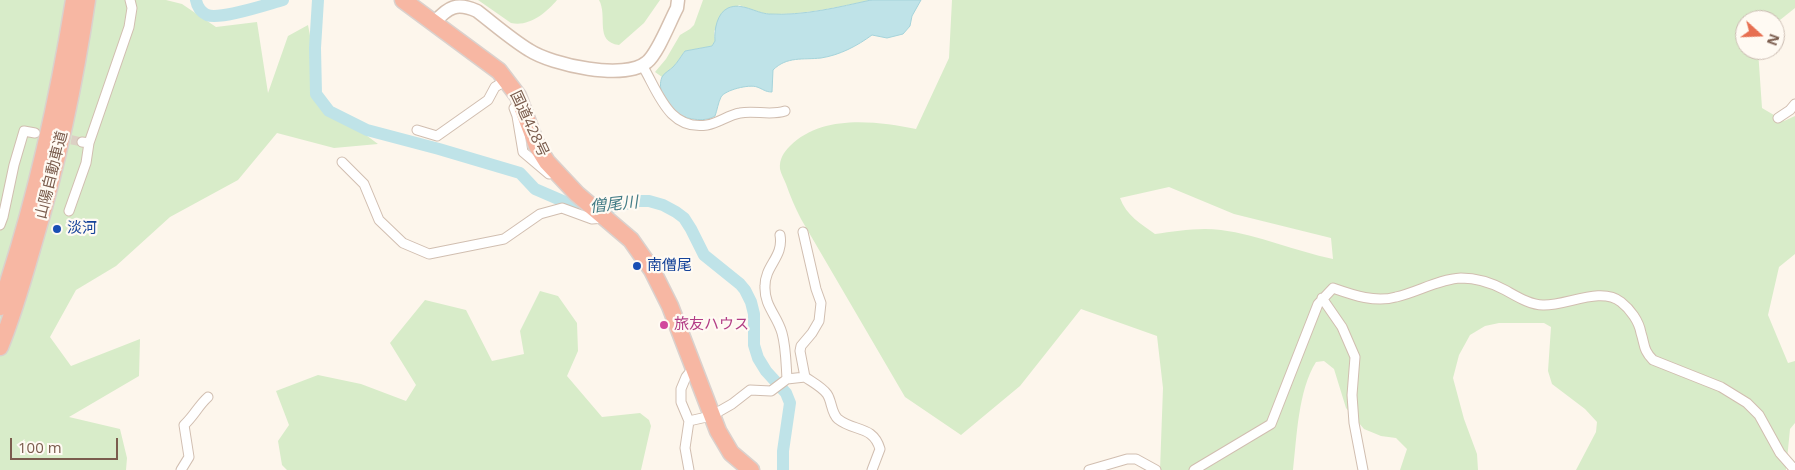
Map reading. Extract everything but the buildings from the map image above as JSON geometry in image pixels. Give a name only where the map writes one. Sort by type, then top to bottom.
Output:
[{"type":"highway","name":"山陽自動車道","points":[[0,307],[29,214],[47,143],[74,0]]},
{"type":"highway","name":"山陽自動車道","points":[[0,347],[26,271],[60,148],[78,60],[87,0]]},
{"type":"highway","name":"国道428号","points":[[403,0],[486,60],[518,96],[537,146],[546,162],[577,194],[631,240],[652,270],[670,306],[718,431],[731,453],[751,470]]},
{"type":"street","points":[[70,211],[86,163],[86,142],[128,27],[132,8],[130,0]]},
{"type":"street","points":[[435,22],[445,11],[453,7],[470,8],[477,11],[530,51],[542,57],[602,71],[624,71],[642,65],[653,55],[677,8],[678,0]]},
{"type":"street","points":[[642,65],[651,79],[658,98],[667,109],[676,118],[696,126],[717,122],[737,113],[772,114],[785,110]]},
{"type":"street","points":[[417,130],[437,136],[488,100],[495,86],[504,81]]},
{"type":"street","points":[[1778,118],[1795,104]]},
{"type":"street","points":[[0,225],[24,131],[35,133]]},
{"type":"street","points":[[342,162],[364,184],[379,220],[403,243],[429,254],[504,239],[540,214],[562,208],[592,219],[599,213]]},
{"type":"street","points":[[803,232],[821,303],[819,321],[801,346],[800,351],[805,377],[826,393],[835,416],[839,420],[875,437],[880,449],[872,470]]},
{"type":"street","points":[[780,235],[782,244],[766,275],[764,286],[768,305],[779,322],[782,332],[787,379]]},
{"type":"street","points":[[1194,470],[1271,424],[1318,304],[1333,288],[1373,299],[1389,298],[1443,281],[1461,278],[1478,280],[1541,305],[1606,295],[1619,300],[1629,310],[1641,330],[1645,352],[1653,360],[1721,387],[1747,402],[1759,416],[1780,453],[1795,470]]},
{"type":"street","points":[[1322,298],[1342,327],[1355,357],[1352,395],[1354,423],[1363,470]]},
{"type":"street","points":[[689,470],[685,448],[690,421],[681,402],[680,389],[694,367]]},
{"type":"street","points":[[690,421],[711,416],[732,404],[750,390],[771,391],[787,379],[805,377]]},
{"type":"street","points":[[181,470],[189,457],[184,425],[194,417],[198,406],[208,397]]},
{"type":"street","points":[[1089,470],[1127,459],[1136,459],[1156,470]]},
{"type":"green space","points":[[0,0],[166,0],[182,4],[216,27],[257,22],[268,93],[288,36],[308,25],[323,103],[378,144],[334,148],[277,133],[238,180],[170,217],[116,266],[76,290],[50,337],[71,366],[140,339],[139,376],[69,417],[120,429],[127,458],[126,470],[0,470]]},
{"type":"green space","points":[[478,0],[557,0],[537,18],[518,24],[511,23]]},
{"type":"green space","points":[[599,0],[660,0],[644,23],[619,45],[611,43],[604,34]]},
{"type":"green space","points":[[703,0],[871,0],[821,10],[783,14],[762,13],[739,5],[714,31],[715,41],[712,46],[685,51],[675,65],[662,77],[655,72],[666,59],[680,35],[694,25]]},
{"type":"green space","points":[[952,0],[1795,0],[1795,8],[1785,16],[1785,10],[1735,10],[1735,60],[1759,60],[1762,108],[1784,121],[1795,116],[1795,254],[1779,267],[1768,315],[1788,363],[1795,361],[1795,423],[1790,429],[1786,470],[1576,470],[1596,432],[1597,422],[1585,409],[1552,384],[1548,371],[1551,327],[1544,323],[1499,323],[1485,326],[1470,335],[1459,355],[1453,378],[1464,419],[1477,454],[1478,470],[1400,470],[1407,449],[1396,438],[1381,436],[1364,429],[1346,408],[1334,369],[1324,361],[1316,362],[1305,386],[1299,414],[1293,470],[1160,470],[1163,388],[1157,336],[1081,309],[1020,386],[961,435],[905,397],[801,219],[780,169],[781,159],[788,148],[803,136],[833,124],[867,122],[916,129],[949,58]],"holes":[[[1169,187],[1234,214],[1331,238],[1333,259],[1235,232],[1221,230],[1196,229],[1155,234],[1130,214],[1120,198]]]},
{"type":"green space","points":[[540,291],[558,296],[577,323],[578,351],[567,376],[602,417],[640,413],[649,420],[651,426],[641,470],[287,470],[282,465],[278,441],[289,425],[276,391],[318,375],[361,384],[406,401],[416,385],[390,343],[425,300],[466,310],[492,361],[524,354],[520,331]]},
{"type":"water","points":[[871,0],[921,0],[912,16],[910,26],[903,34],[887,38],[872,35],[835,55],[784,62],[773,70],[772,92],[753,86],[732,90],[723,94],[715,116],[711,118],[700,120],[684,117],[674,112],[665,101],[661,91],[663,76],[675,65],[685,51],[712,46],[715,41],[715,32],[719,18],[724,10],[728,8],[738,6],[769,14],[795,14]]},
{"type":"waterway","name":"僧尾川","points":[[196,0],[198,7],[203,12],[214,16],[233,14],[283,0]]},
{"type":"waterway","name":"僧尾川","points":[[318,0],[315,48],[316,94],[329,111],[367,130],[520,173],[535,189],[579,208],[609,208],[639,201],[649,201],[663,205],[684,218],[704,255],[740,284],[751,302],[754,314],[754,345],[758,358],[766,371],[786,393],[790,403],[783,451],[783,470]]},
{"type":"tunnel","points":[[58,137],[82,142]]},
{"type":"place","name":"淡河","points":[[57,229]]},
{"type":"place","name":"南僧尾","points":[[637,266]]},
{"type":"place","name":"旅友ハウス","points":[[664,325]]}]
